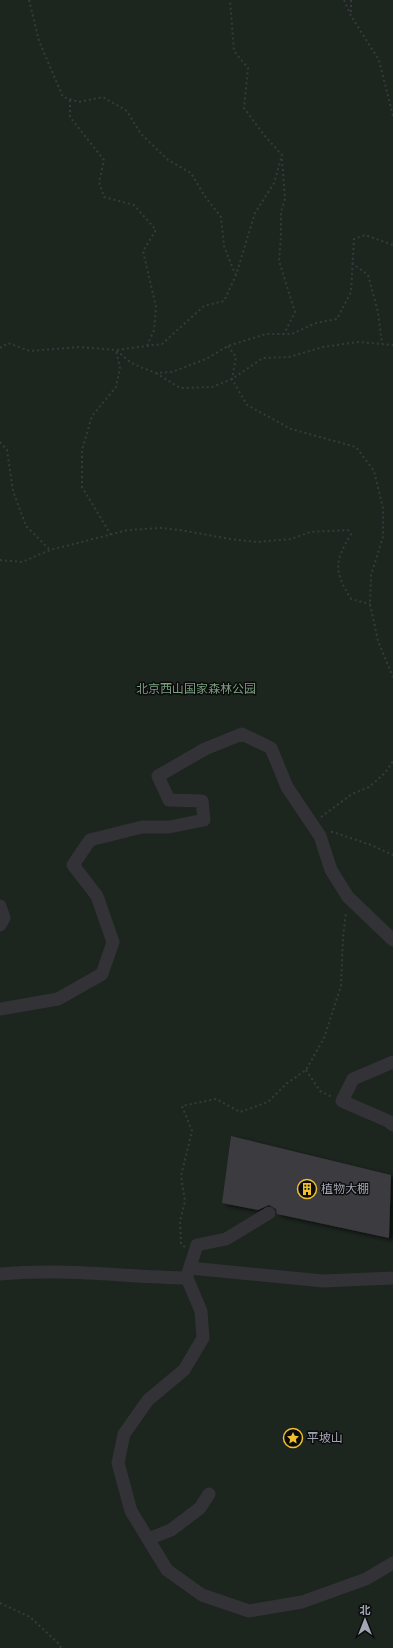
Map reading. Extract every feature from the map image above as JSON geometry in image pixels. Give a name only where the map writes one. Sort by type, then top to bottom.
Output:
[{"type":"lane","points":[[0,1009],[58,999],[102,974],[113,942],[97,896],[73,865],[90,840],[142,827],[169,827],[204,820],[202,801],[169,800],[158,776],[205,749],[242,734],[271,748],[287,787],[320,836],[332,870],[348,897],[393,940]]},
{"type":"lane","points":[[0,906],[4,918],[0,925]]},
{"type":"lane","points":[[393,1062],[354,1079],[342,1101],[388,1121],[393,1125]]},
{"type":"lane","points":[[269,1213],[226,1239],[197,1246],[188,1273],[202,1311],[203,1338],[184,1370],[148,1400],[124,1434],[118,1463],[131,1511],[167,1570],[202,1595],[249,1611],[302,1602],[366,1579],[393,1563]]},
{"type":"lane","points":[[0,1274],[81,1272],[154,1278],[188,1273],[323,1281],[393,1278]]},
{"type":"lane","points":[[148,1539],[171,1530],[200,1508],[209,1494]]},
{"type":"path","points":[[29,0],[39,41],[62,97],[79,102],[102,97],[127,111],[141,134],[168,160],[191,173],[204,195],[221,217],[224,246],[236,275]]},
{"type":"path","points":[[230,0],[234,51],[248,68],[244,108],[264,135],[282,155],[285,199],[281,212],[279,261],[294,312],[284,334]]},
{"type":"path","points":[[344,0],[351,16],[379,60],[393,116]]},
{"type":"path","points":[[351,0],[351,16]]},
{"type":"path","points":[[70,100],[70,117],[104,160],[99,182],[104,197],[134,205],[156,230],[143,251],[156,307],[154,330],[147,346]]},
{"type":"path","points":[[0,348],[8,343],[30,351],[79,347],[116,350],[162,344],[204,306],[224,301],[236,275],[255,213],[274,183],[282,155]]},
{"type":"path","points":[[156,373],[172,372],[206,359],[228,346],[266,334],[292,334],[316,323],[337,319],[350,292],[354,239],[365,235],[393,245]]},
{"type":"path","points":[[352,263],[368,275],[378,312],[382,344]]},
{"type":"path","points":[[116,350],[130,362],[156,373],[180,388],[212,387],[232,379],[263,358],[289,357],[323,347],[358,342],[393,345]]},
{"type":"path","points":[[228,346],[236,357],[232,379],[247,405],[291,429],[356,447],[374,471],[383,508],[383,537],[371,575],[370,604],[378,641],[393,677]]},
{"type":"path","points":[[110,535],[82,488],[82,450],[92,416],[116,387],[120,368],[116,350]]},
{"type":"path","points":[[0,442],[7,450],[13,491],[26,526],[50,550]]},
{"type":"path","points":[[0,560],[22,562],[50,550],[128,530],[161,528],[257,542],[291,539],[310,532],[348,530],[351,534],[342,549],[337,568],[341,582],[351,599],[370,604]]},
{"type":"path","points":[[312,825],[352,794],[369,788],[385,774],[393,761]]},
{"type":"path","points":[[320,836],[333,832],[371,845],[393,855]]},
{"type":"path","points":[[194,1255],[181,1244],[180,1222],[185,1201],[181,1176],[192,1131],[182,1106],[216,1099],[240,1112],[268,1102],[286,1084],[306,1070],[324,1038],[341,986],[343,937],[348,897]]},
{"type":"path","points":[[306,1070],[320,1091],[342,1101]]},
{"type":"path","points":[[0,1603],[30,1617],[59,1644],[61,1648]]},
{"type":"green space","name":"北京西山国家森林公园","points":[[0,0],[393,0],[393,1648],[0,1648]]},
{"type":"building","name":"植物大棚","points":[[231,1136],[391,1175],[389,1238],[277,1214],[276,1209],[269,1205],[258,1210],[222,1203]]},
{"type":"place","name":"植物大棚","points":[[307,1189]]},
{"type":"place","name":"平坡山","points":[[293,1438]]}]
